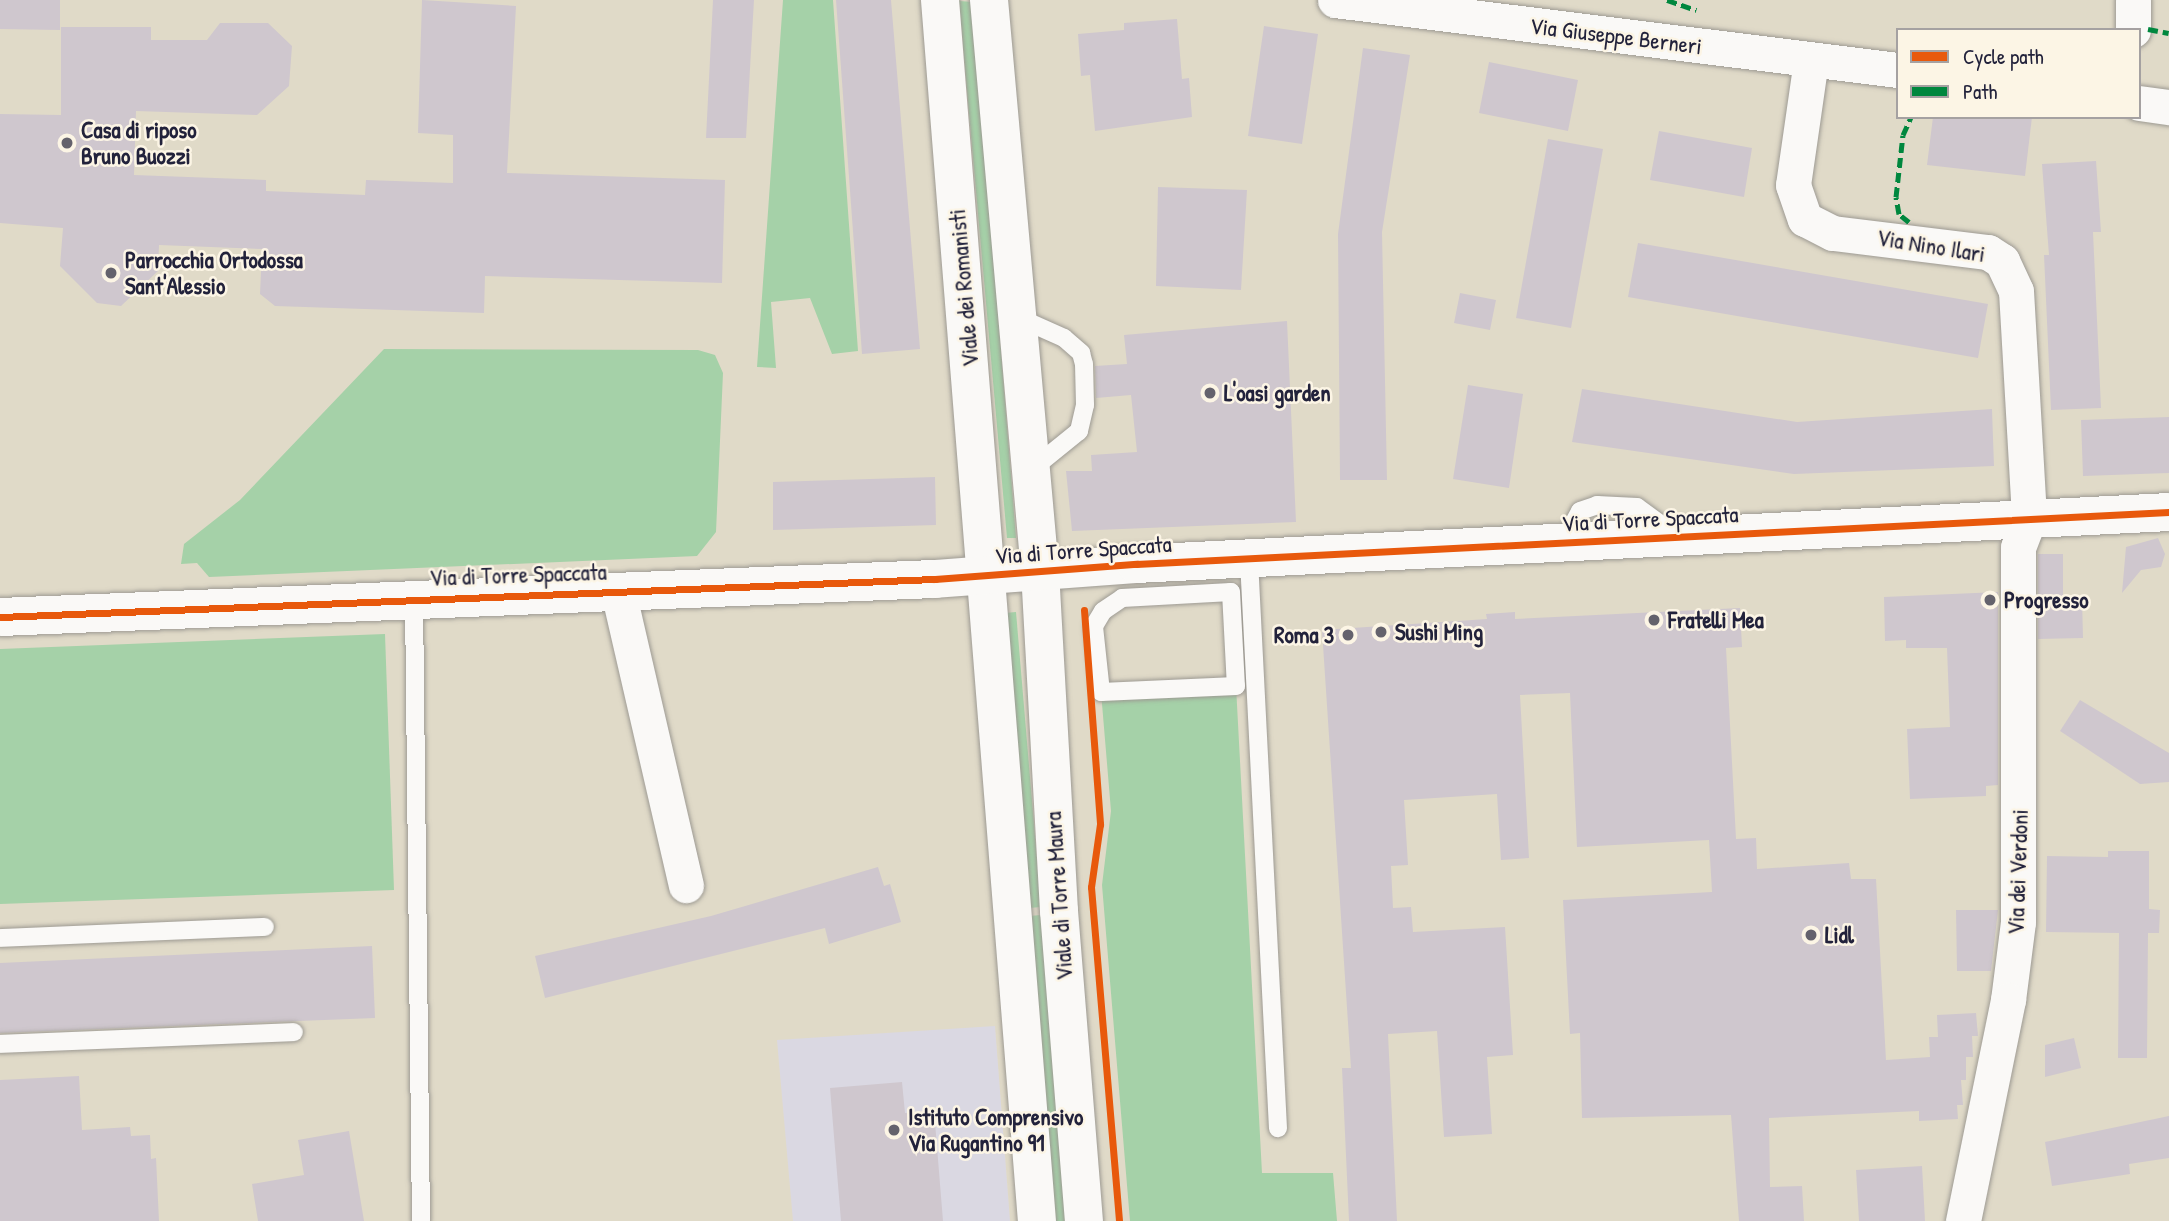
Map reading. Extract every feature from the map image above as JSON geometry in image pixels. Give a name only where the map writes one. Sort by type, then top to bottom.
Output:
[{"type":"street","name":"Viale dei Romanisti","points":[[940,0],[986,576]]},
{"type":"street","points":[[989,0],[1040,571]]},
{"type":"street","name":"Via Giuseppe Berneri","points":[[1335,0],[1471,9],[1896,71]]},
{"type":"street","points":[[2133,0],[2133,28]]},
{"type":"street","name":"Via Nino Ilari","points":[[1811,60],[1793,185],[1805,219],[1833,233],[1979,250],[1995,255],[2009,271],[2015,291],[2029,519]]},
{"type":"street","points":[[2141,103],[2169,107]]},
{"type":"street","name":"Via di Torre Spaccata","points":[[0,617],[986,576],[2169,512]]},
{"type":"street","name":"Via dei Verdoni","points":[[1963,1221],[2017,935],[2021,794],[2018,547],[2029,519]]},
{"type":"street","name":"Viale di Torre Maura","points":[[1040,571],[1059,911],[1084,1221]]},
{"type":"street","name":"Viale di Torre Maura","points":[[986,576],[1037,1221]]},
{"type":"street","points":[[618,591],[686,885]]},
{"type":"lane","points":[[1017,317],[1064,338],[1081,353],[1084,364],[1086,405],[1079,431],[1031,470]]},
{"type":"lane","points":[[1249,560],[1278,1128]]},
{"type":"lane","points":[[1231,592],[1236,686],[1101,692],[1094,626],[1103,611],[1122,598],[1231,592]]},
{"type":"lane","points":[[414,598],[421,1221]]},
{"type":"lane","points":[[0,937],[265,927]]},
{"type":"lane","points":[[0,1044],[294,1032]]},
{"type":"shaded area","name":"Istituto Comprensivo Via Rugantino 91","points":[[995,1026],[1010,1221],[793,1221],[777,1040]]},
{"type":"green space","points":[[783,0],[833,0],[858,351],[832,354],[810,298],[771,302],[776,368],[757,367]]},
{"type":"green space","points":[[959,1],[973,2],[1016,538],[1007,538]]},
{"type":"green space","points":[[384,349],[698,350],[715,355],[723,373],[716,532],[697,556],[209,577],[197,563],[181,564],[184,544],[240,500]]},
{"type":"green space","points":[[1016,612],[1041,907],[1029,908],[1005,613]]},
{"type":"green space","points":[[385,634],[394,890],[0,904],[0,649]]},
{"type":"green space","points":[[1236,686],[1262,1173],[1333,1173],[1337,1221],[1130,1221],[1102,885],[1111,811],[1101,692]]},
{"type":"green space","points":[[1041,915],[1067,1221],[1055,1221],[1030,916]]},
{"type":"building","points":[[0,0],[60,0],[60,30],[0,29]]},
{"type":"building","name":"Casa di riposo Bruno Buozzi","points":[[422,0],[516,6],[507,173],[725,180],[722,283],[485,276],[484,313],[275,306],[260,294],[262,249],[159,245],[158,271],[121,306],[97,303],[60,266],[63,228],[0,223],[0,114],[61,115],[61,27],[151,27],[151,40],[207,40],[220,23],[268,23],[292,46],[289,86],[257,115],[136,111],[134,175],[266,180],[266,191],[365,195],[366,180],[453,183],[453,135],[418,133]]},
{"type":"building","points":[[713,0],[754,0],[746,138],[706,138]]},
{"type":"building","points":[[836,0],[891,0],[920,349],[862,354]]},
{"type":"building","points":[[1177,19],[1182,79],[1189,78],[1192,117],[1095,131],[1090,75],[1081,76],[1078,34],[1124,30],[1124,23]]},
{"type":"building","points":[[1264,26],[1318,34],[1302,144],[1248,136]]},
{"type":"building","points":[[1363,48],[1410,55],[1382,232],[1387,480],[1340,480],[1338,234]]},
{"type":"building","points":[[1489,62],[1578,80],[1568,131],[1479,113]]},
{"type":"building","points":[[1933,119],[2032,119],[2025,176],[1927,165]]},
{"type":"building","points":[[1659,131],[1752,148],[1744,197],[1650,180]]},
{"type":"building","points":[[1548,139],[1603,149],[1571,328],[1516,318]]},
{"type":"building","points":[[2096,161],[2101,232],[2093,232],[2101,408],[2051,410],[2044,255],[2049,255],[2042,164]]},
{"type":"building","points":[[1158,187],[1247,190],[1241,290],[1156,286]]},
{"type":"building","points":[[1638,243],[1988,304],[1978,358],[1628,297]]},
{"type":"building","points":[[1460,293],[1496,300],[1490,330],[1454,323]]},
{"type":"building","name":"L'oasi garden","points":[[1287,321],[1296,522],[1072,531],[1066,471],[1092,471],[1091,455],[1137,452],[1131,395],[1096,398],[1095,366],[1127,364],[1124,335]]},
{"type":"building","points":[[1468,385],[1523,394],[1509,488],[1453,479]]},
{"type":"building","points":[[1582,389],[1797,422],[1992,409],[1994,466],[1794,474],[1572,442]]},
{"type":"building","points":[[2169,417],[2169,473],[2083,476],[2081,420]]},
{"type":"building","points":[[935,477],[936,525],[773,530],[773,482]]},
{"type":"building","points":[[2158,538],[2165,554],[2161,567],[2141,570],[2122,593],[2126,547]]},
{"type":"building","points":[[2038,554],[2063,554],[2063,599],[2082,598],[2083,638],[2038,639]]},
{"type":"building","points":[[1998,592],[1998,785],[1986,786],[1986,796],[1910,799],[1907,729],[1950,727],[1947,648],[1906,648],[1906,640],[1885,641],[1884,597]]},
{"type":"building","points":[[1740,608],[1742,647],[1726,648],[1736,839],[1756,838],[1757,869],[1849,863],[1851,879],[1876,879],[1886,1060],[1930,1057],[1929,1037],[1938,1037],[1937,1015],[1976,1013],[1978,1036],[1972,1036],[1973,1057],[1966,1057],[1966,1080],[1961,1080],[1963,1105],[1957,1105],[1958,1119],[1919,1121],[1919,1111],[1769,1118],[1770,1187],[1802,1186],[1804,1221],[1739,1221],[1731,1115],[1582,1118],[1580,1033],[1570,1034],[1563,900],[1712,892],[1709,840],[1577,847],[1570,693],[1520,695],[1529,858],[1501,860],[1497,794],[1404,800],[1408,865],[1391,866],[1393,908],[1411,907],[1413,932],[1505,927],[1513,1055],[1487,1057],[1492,1134],[1444,1137],[1437,1031],[1388,1034],[1397,1221],[1349,1221],[1342,1068],[1351,1068],[1322,630],[1487,619],[1486,614],[1515,612],[1515,619]]},
{"type":"building","points":[[2080,700],[2169,753],[2169,782],[2140,784],[2060,731]]},
{"type":"building","points":[[2108,851],[2149,851],[2149,909],[2160,910],[2159,933],[2148,933],[2147,1058],[2118,1058],[2119,933],[2046,932],[2047,856],[2108,857]]},
{"type":"building","points":[[878,867],[884,886],[890,884],[901,922],[829,944],[825,928],[545,998],[535,956],[711,916]]},
{"type":"building","points":[[1956,910],[1998,910],[1991,971],[1957,971]]},
{"type":"building","points":[[372,946],[375,1018],[0,1033],[0,963]]},
{"type":"building","points":[[2074,1038],[2081,1068],[2045,1077],[2045,1045]]},
{"type":"building","points":[[79,1076],[82,1130],[130,1127],[131,1136],[150,1135],[151,1159],[156,1158],[159,1221],[0,1221],[0,1080]]},
{"type":"building","points":[[902,1082],[905,1113],[934,1110],[943,1221],[841,1221],[830,1088]]},
{"type":"building","points":[[2169,1116],[2169,1158],[2129,1164],[2130,1174],[2052,1186],[2045,1142]]},
{"type":"building","points":[[349,1131],[364,1221],[258,1221],[252,1184],[304,1175],[298,1140]]},
{"type":"building","points":[[1922,1166],[1925,1221],[1859,1221],[1856,1170]]},
{"type":"marked path","points":[[1667,0],[1696,10]]},
{"type":"marked path","points":[[2148,29],[2169,33]]},
{"type":"marked path","points":[[1909,222],[1899,214],[1896,197],[1903,135],[1910,119]]},
{"type":"cycle path","points":[[0,617],[935,579],[1136,564],[2169,512]]},
{"type":"cycle path","points":[[1084,610],[1100,824],[1091,887],[1119,1221]]},
{"type":"place","name":"Casa di riposo Bruno Buozzi","points":[[67,143]]},
{"type":"place","name":"Parrocchia Ortodossa Sant'Alessio","points":[[111,273]]},
{"type":"place","name":"L'oasi garden","points":[[1210,393]]},
{"type":"place","name":"Progresso","points":[[1990,600]]},
{"type":"place","name":"Fratelli Mea","points":[[1654,620]]},
{"type":"place","name":"Sushi Ming","points":[[1381,632]]},
{"type":"place","name":"Roma 3","points":[[1348,635]]},
{"type":"place","name":"Lidl","points":[[1811,935]]},
{"type":"place","name":"Istituto Comprensivo Via Rugantino 91","points":[[894,1130]]}]
